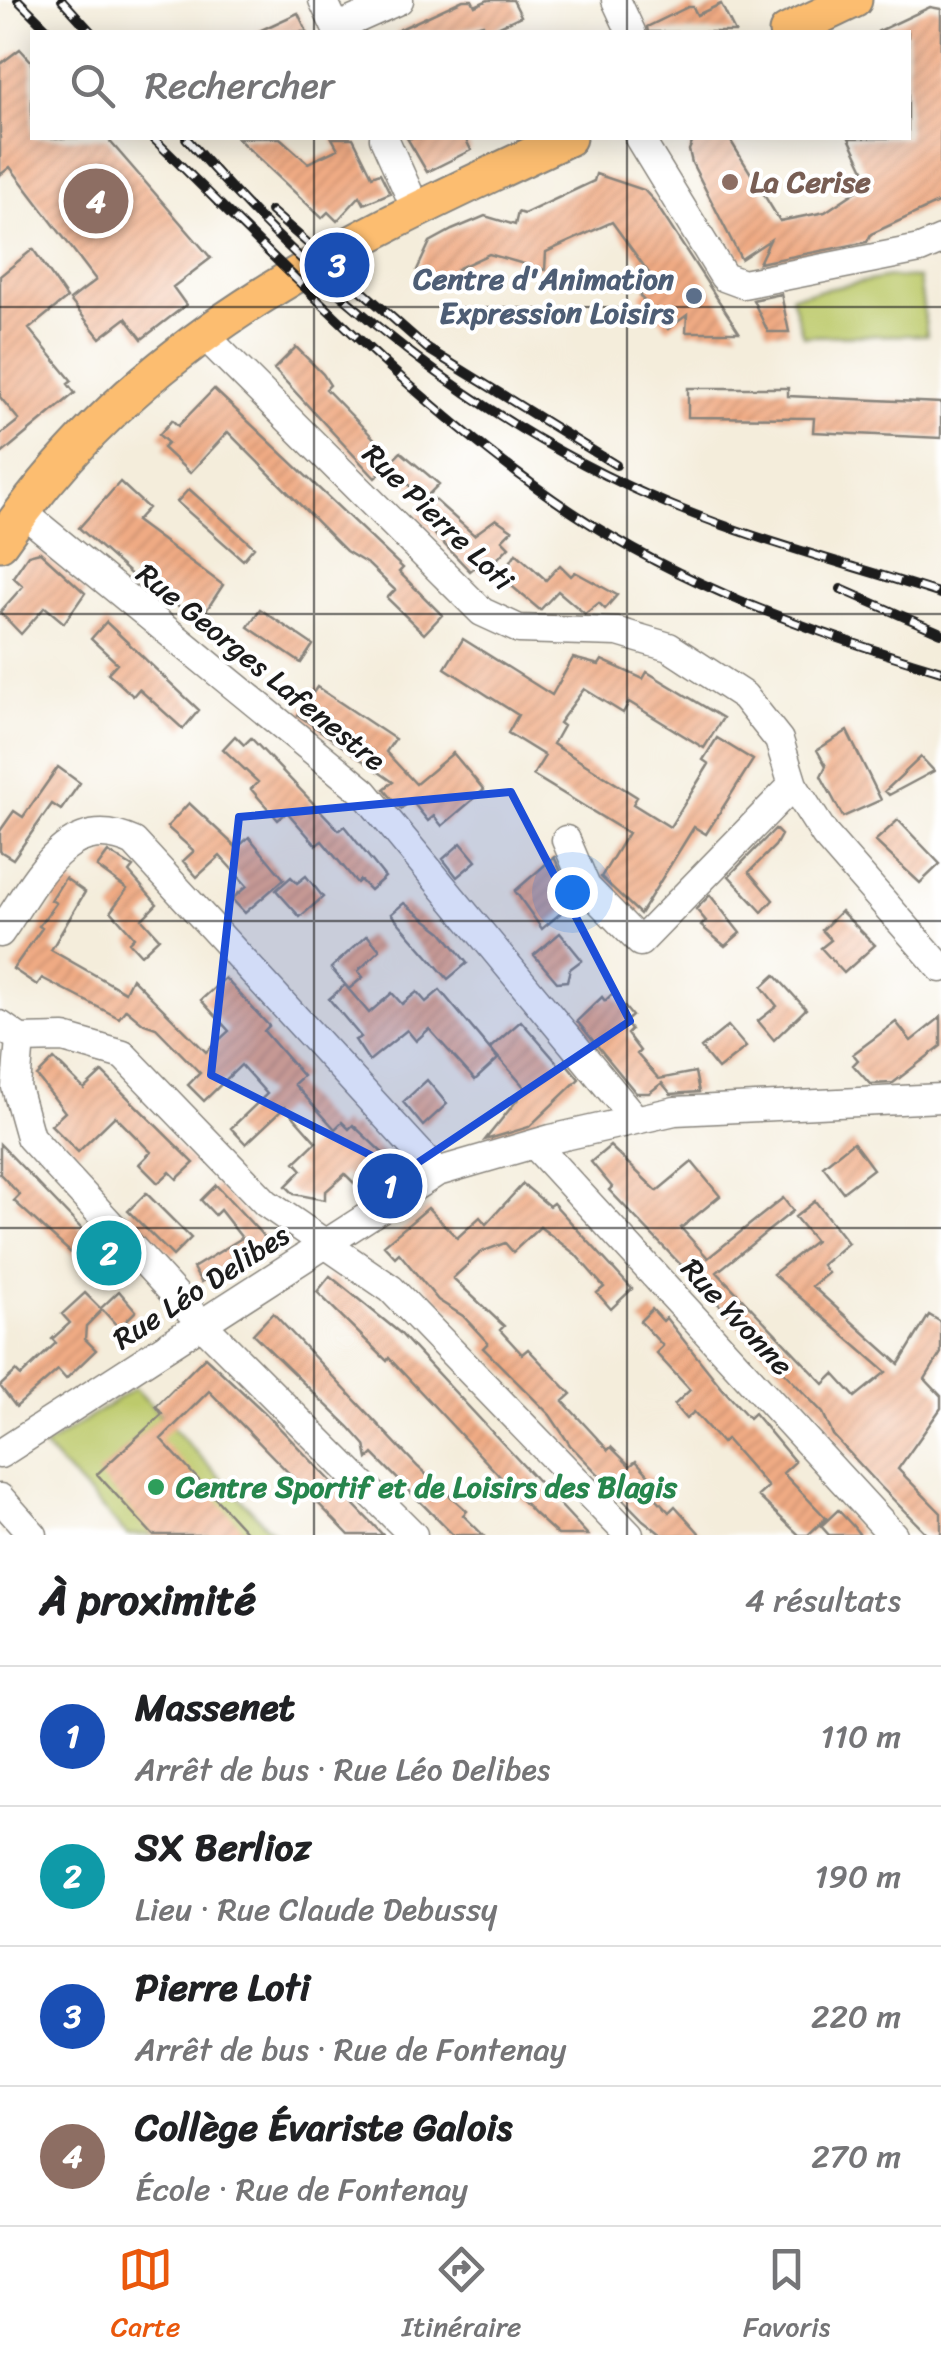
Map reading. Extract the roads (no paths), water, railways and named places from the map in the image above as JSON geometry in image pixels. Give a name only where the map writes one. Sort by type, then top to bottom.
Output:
[{"type":"main road","points":[[791,30],[854,0]]},
{"type":"main road","points":[[0,543],[115,405],[202,333],[416,209],[564,140]]},
{"type":"street","points":[[324,0],[337,30],[399,0]]},
{"type":"street","points":[[616,0],[630,30]]},
{"type":"street","points":[[385,140],[416,209]]},
{"type":"street","points":[[640,140],[724,276],[743,284],[920,249],[941,240]]},
{"type":"street","name":"Rue Pierre Loti","points":[[202,333],[482,612],[520,628],[618,632],[669,647],[744,696],[779,740],[793,785],[824,835],[941,968]]},
{"type":"street","name":"Rue Georges Lafenestre","points":[[22,512],[364,792],[635,1119]]},
{"type":"street","points":[[566,840],[586,887],[640,942],[793,785]]},
{"type":"street","points":[[0,933],[57,853],[78,835],[111,831],[134,842],[438,1172]]},
{"type":"street","points":[[413,1535],[204,1326],[30,1137],[16,1087],[10,1032],[64,1038],[123,1055],[266,1203],[391,1289],[629,1535]]},
{"type":"street","name":"Rue Léo Delibes","points":[[0,1454],[438,1172],[534,1144],[675,1111],[941,1098]]},
{"type":"street","name":"Rue Yvonne","points":[[534,1144],[893,1535]]},
{"type":"street","points":[[0,1498],[34,1535]]},
{"type":"railway","points":[[18,0],[48,30]]},
{"type":"railway","points":[[62,0],[89,30]]},
{"type":"railway","points":[[155,140],[406,382],[572,512],[659,563],[750,605],[941,671]]},
{"type":"railway","points":[[188,140],[238,196],[349,302],[408,351],[535,437],[602,474],[706,519],[941,594]]},
{"type":"railway","points":[[271,211],[428,349],[616,465]]},
{"type":"railway","points":[[841,589],[941,633]]},
{"type":"place","name":"La Cerise","points":[[730,182]]},
{"type":"place","name":"Collège Évariste Galois","points":[[96,201]]},
{"type":"place","name":"Pierre Loti","points":[[337,265]]},
{"type":"place","name":"Centre d'Animation Expression Loisirs","points":[[694,296]]},
{"type":"place","name":"Massenet","points":[[390,1186]]},
{"type":"place","name":"SX Berlioz","points":[[109,1253]]},
{"type":"place","name":"Centre Sportif et de Loisirs des Blagis","points":[[156,1487]]}]
